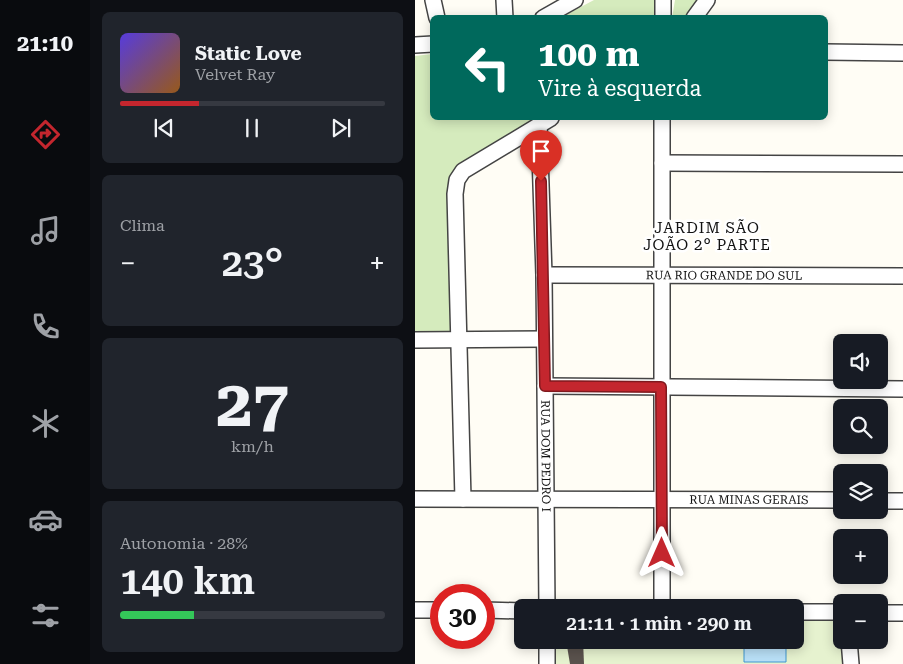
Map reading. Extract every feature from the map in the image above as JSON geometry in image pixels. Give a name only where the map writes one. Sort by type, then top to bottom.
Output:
[{"type":"street","points":[[433,0],[436,15]]},
{"type":"street","points":[[504,0],[505,15]]},
{"type":"street","points":[[548,15],[575,0]]},
{"type":"street","points":[[663,0],[663,15]]},
{"type":"street","points":[[696,15],[707,0]]},
{"type":"street","points":[[415,45],[430,44]]},
{"type":"street","points":[[828,52],[903,53]]},
{"type":"street","points":[[661,120],[662,599]]},
{"type":"street","points":[[463,499],[455,194],[457,180],[463,171],[545,121]]},
{"type":"street","name":"RUA DOM PEDRO I","points":[[545,121],[544,339],[547,599]]},
{"type":"street","points":[[662,163],[903,164]]},
{"type":"street","name":"RUA RIO GRANDE DO SUL","points":[[544,275],[903,276]]},
{"type":"street","points":[[415,340],[544,339]]},
{"type":"street","points":[[545,386],[903,389]]},
{"type":"street","name":"RUA MINAS GERAIS","points":[[415,499],[833,500]]},
{"type":"street","points":[[888,500],[903,501]]},
{"type":"street","points":[[415,610],[430,610]]},
{"type":"street","points":[[495,610],[514,611]]},
{"type":"street","points":[[804,612],[833,612]]},
{"type":"street","points":[[888,613],[903,613]]},
{"type":"street","points":[[547,649],[547,664]]},
{"type":"street","points":[[850,649],[851,664]]},
{"type":"green space","points":[[594,0],[657,0],[657,15],[566,15]]},
{"type":"green space","points":[[675,0],[700,0],[691,15],[672,15]]},
{"type":"green space","points":[[430,54],[430,120],[542,120],[455,180],[453,338],[415,338],[415,56]]},
{"type":"green space","points":[[804,619],[833,619],[833,649],[841,649],[843,664],[556,664],[555,649],[804,649]]},
{"type":"water","points":[[744,649],[786,649],[786,662],[744,662]]},
{"type":"building","points":[[568,649],[583,649],[584,664],[570,664]]},
{"type":"district","name":"JARDIM SÃO JOÃO 2° PARTE","points":[[707,236]]},
{"type":"route","points":[[541,181],[545,386],[661,387],[662,553]]}]
